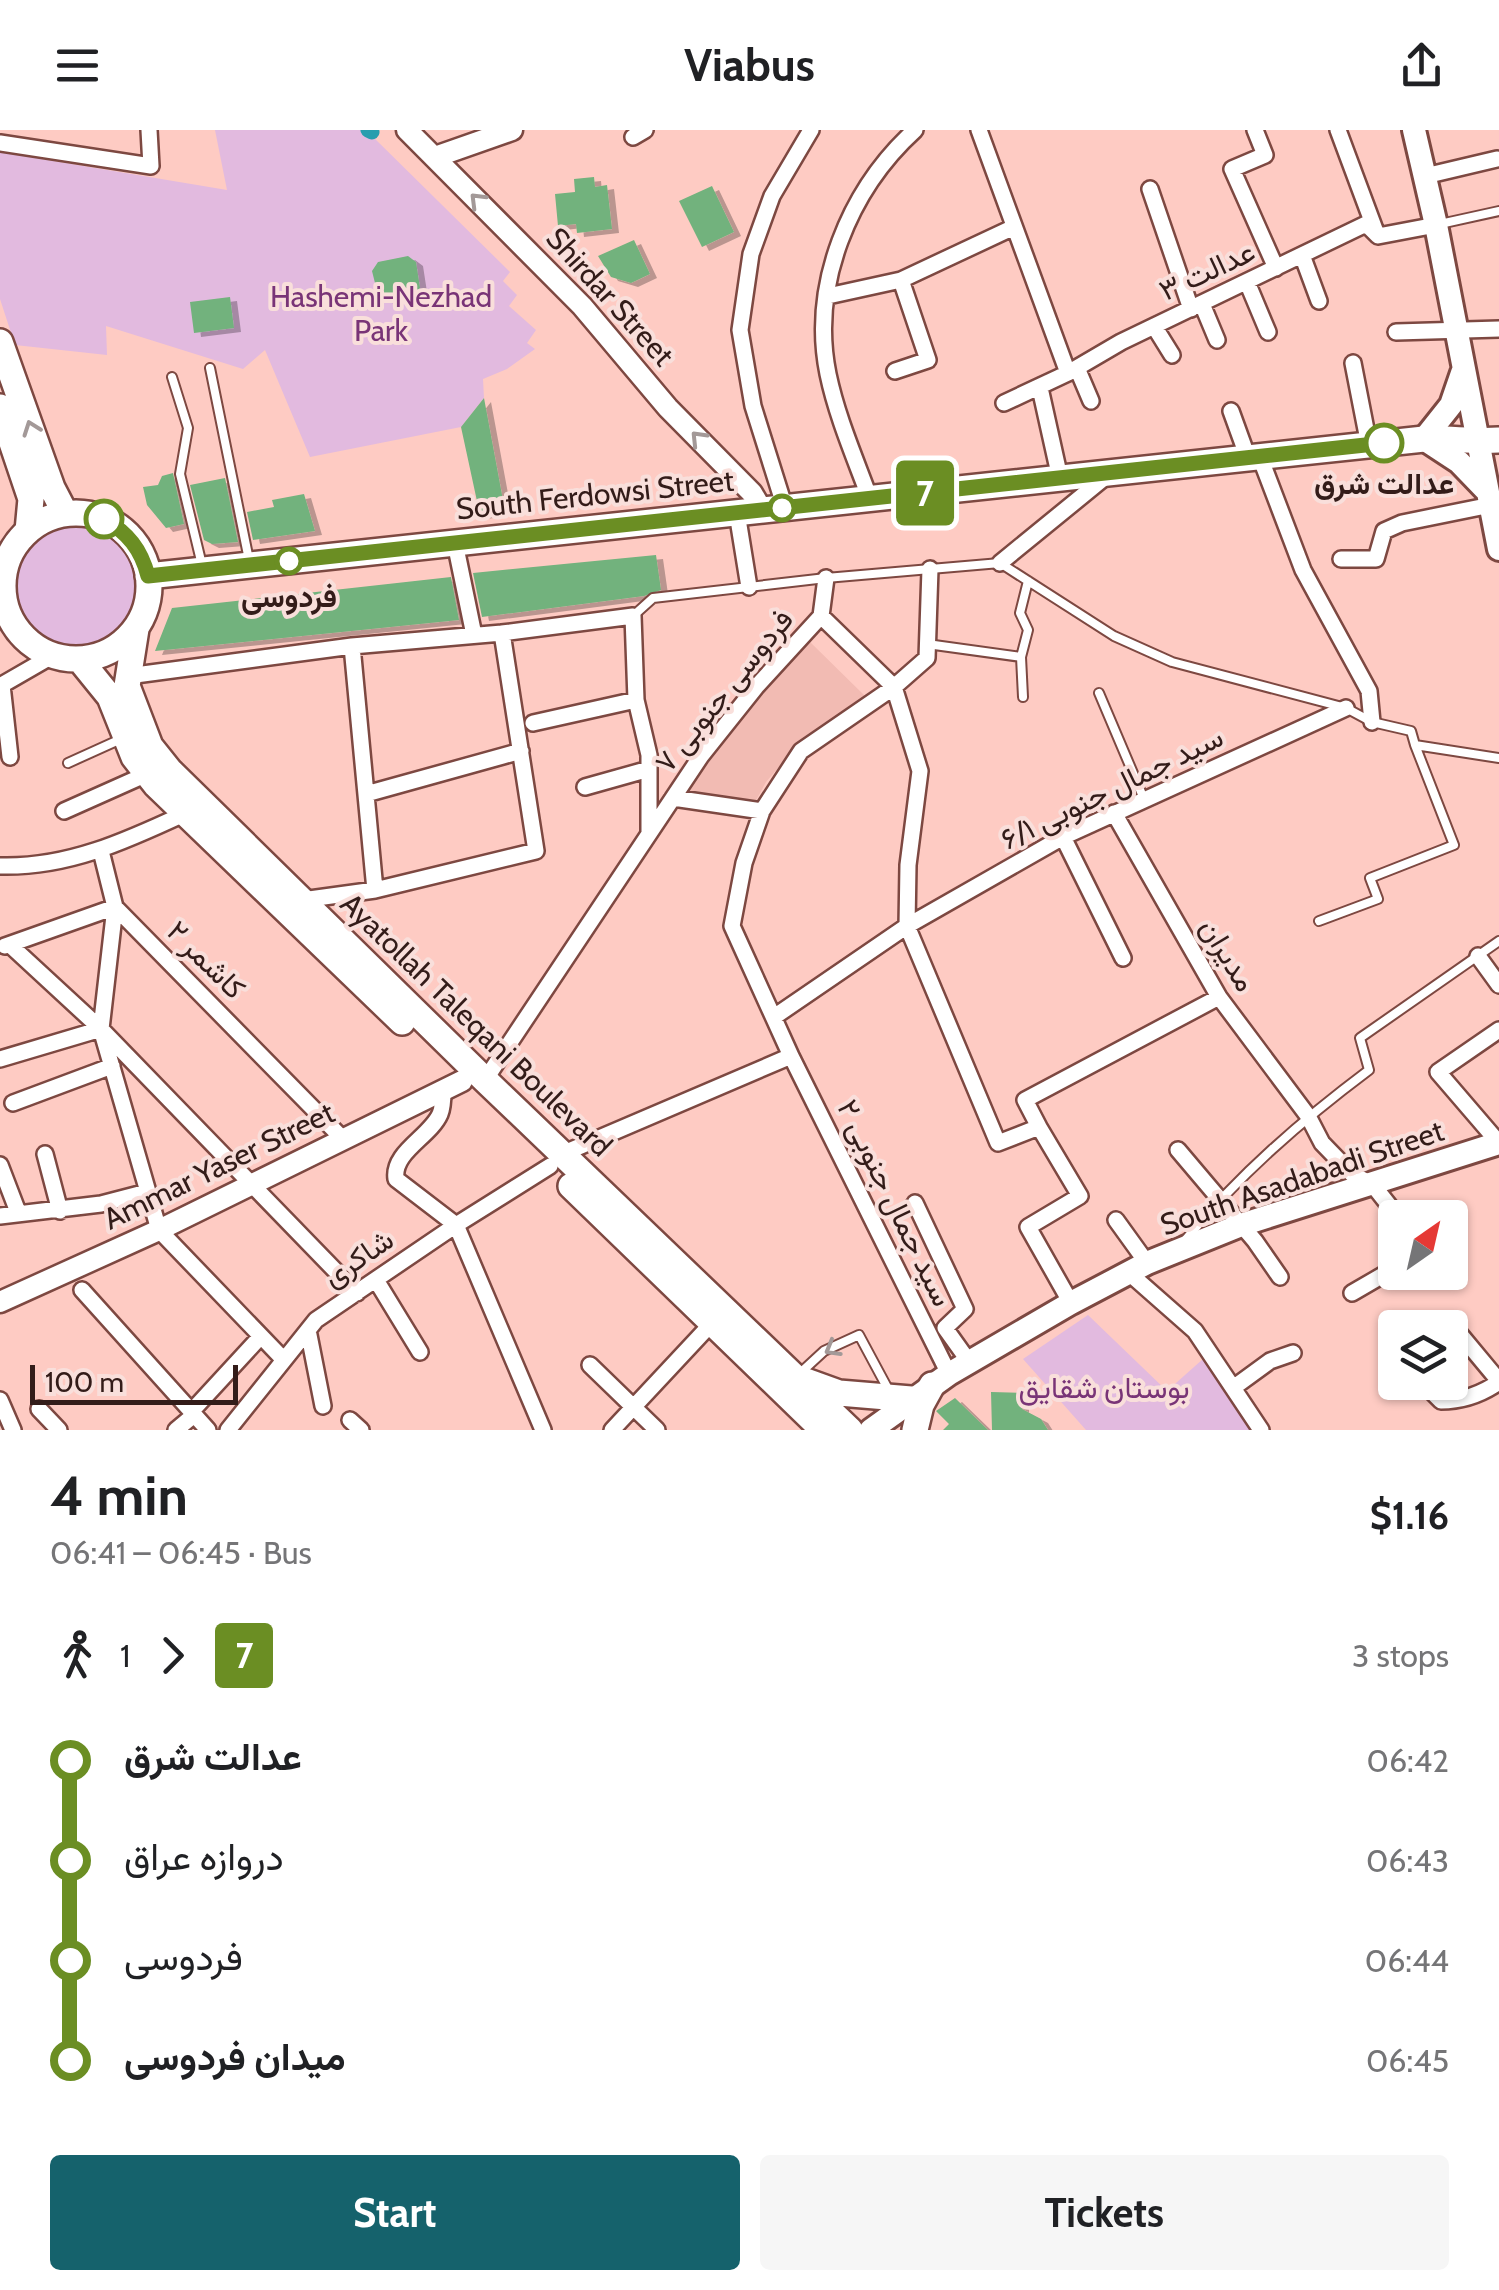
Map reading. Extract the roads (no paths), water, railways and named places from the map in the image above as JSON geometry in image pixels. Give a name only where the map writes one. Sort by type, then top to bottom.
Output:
[{"type":"main road","points":[[1414,130],[1463,364],[1483,436],[1499,549]]},
{"type":"main road","points":[[0,342],[65,513]]},
{"type":"main road","points":[[1463,364],[1451,405],[1424,438],[1459,462],[1493,506]]},
{"type":"main road","points":[[2,420],[32,499],[28,531]]},
{"type":"main road","name":"South Ferdowsi Street","points":[[148,576],[1424,438],[1483,436]]},
{"type":"main road","points":[[65,513],[103,518],[120,528],[143,557],[148,576],[145,612],[136,628],[112,650],[80,660],[52,656],[26,639],[4,614],[2,578],[7,560],[28,531],[65,513]]},
{"type":"main road","name":"Ayatollah Taleqani Boulevard","points":[[136,628],[127,686],[150,746],[170,771],[302,900],[463,1084]]},
{"type":"main road","name":"Ayatollah Taleqani Boulevard","points":[[80,660],[110,697],[134,757],[147,774],[463,1084],[556,1160],[850,1430]]},
{"type":"main road","name":"South Asadabadi Street","points":[[871,1430],[931,1386],[1071,1302],[1176,1250],[1499,1143]]},
{"type":"main road","name":"Ayatollah Taleqani Boulevard","points":[[556,1160],[712,1324],[823,1430]]},
{"type":"main road","points":[[795,1378],[839,1392],[931,1386]]},
{"type":"main road","points":[[916,1430],[921,1405],[931,1386]]},
{"type":"street","points":[[0,144],[151,166],[149,130]]},
{"type":"street","name":"Shirdar Street","points":[[407,130],[582,306],[668,408],[752,493],[761,510]]},
{"type":"street","points":[[435,157],[512,130]]},
{"type":"street","points":[[870,499],[827,371],[825,317],[834,251],[858,198],[901,142],[915,130]]},
{"type":"street","points":[[979,130],[1014,227],[1073,370],[1091,402]]},
{"type":"street","points":[[1255,130],[1265,154],[1232,169],[1276,268]]},
{"type":"street","points":[[1338,130],[1378,236]]},
{"type":"street","points":[[749,587],[761,510],[753,406],[740,330],[751,254],[772,196],[807,132]]},
{"type":"street","points":[[1425,176],[1497,159]]},
{"type":"street","points":[[1150,189],[1196,306],[1217,340]]},
{"type":"street","name":"عدالت ۳","points":[[1004,403],[1366,224],[1378,236],[1436,225]]},
{"type":"street","points":[[828,296],[901,280],[1014,227]]},
{"type":"street","points":[[1302,256],[1319,301]]},
{"type":"street","points":[[895,371],[928,360],[901,280]]},
{"type":"street","points":[[1248,282],[1268,332]]},
{"type":"street","points":[[1154,326],[1172,354]]},
{"type":"street","points":[[1396,332],[1499,328]]},
{"type":"street","points":[[1353,363],[1369,445]]},
{"type":"street","points":[[1040,388],[1060,478]]},
{"type":"street","points":[[1232,412],[1304,570],[1369,691],[1372,722]]},
{"type":"street","points":[[1000,563],[1112,473]]},
{"type":"street","points":[[1341,560],[1376,558],[1384,531],[1402,523],[1493,506]]},
{"type":"street","points":[[456,543],[474,635]]},
{"type":"street","points":[[928,644],[930,569]]},
{"type":"street","name":"فردوسی جنوبی ۷","points":[[456,1225],[407,1190],[395,1175],[400,1161],[463,1084],[756,688],[821,616],[826,578]]},
{"type":"street","points":[[128,676],[352,646],[502,633],[632,616],[636,700],[649,769],[650,832]]},
{"type":"street","points":[[821,616],[894,686],[920,771],[908,865],[907,926],[998,1143],[1039,1127]]},
{"type":"street","points":[[302,900],[376,890],[536,852],[502,633]]},
{"type":"street","name":"سید جمال جنوبی ۲","points":[[928,644],[927,658],[894,686],[801,751],[762,811],[744,863],[732,926],[931,1386]]},
{"type":"street","points":[[352,646],[376,890]]},
{"type":"street","points":[[10,757],[1,685],[52,656]]},
{"type":"street","points":[[533,723],[636,700]]},
{"type":"street","name":"سید جمال جنوبی ۶/۱","points":[[774,1017],[907,926],[1063,837],[1346,708]]},
{"type":"street","points":[[366,794],[521,751]]},
{"type":"street","points":[[585,787],[649,769]]},
{"type":"street","points":[[64,811],[147,774]]},
{"type":"street","points":[[673,798],[762,811]]},
{"type":"street","points":[[0,866],[30,867],[101,851],[186,813]]},
{"type":"street","name":"مدیران","points":[[1114,814],[1219,998],[1308,1116],[1322,1142],[1384,1200]]},
{"type":"street","points":[[1063,837],[1123,958]]},
{"type":"street","points":[[101,851],[116,908],[101,1029],[158,1230],[284,1360]]},
{"type":"street","points":[[5,947],[116,908]]},
{"type":"street","name":"کاشمر ۲","points":[[116,908],[343,1139]]},
{"type":"street","points":[[5,947],[101,1029],[357,1293]]},
{"type":"street","points":[[1478,956],[1499,984]]},
{"type":"street","points":[[1071,1302],[1028,1227],[1080,1196],[1025,1100],[1219,998]]},
{"type":"street","points":[[0,1059],[101,1029]]},
{"type":"street","points":[[1499,1030],[1438,1072],[1499,1143]]},
{"type":"street","name":"شاکری","points":[[228,1430],[316,1320],[456,1225],[556,1160],[791,1056]]},
{"type":"street","points":[[13,1104],[112,1066]]},
{"type":"street","name":"Ammar Yaser Street","points":[[0,1302],[463,1084]]},
{"type":"street","points":[[1178,1150],[1280,1277]]},
{"type":"street","points":[[45,1154],[60,1210]]},
{"type":"street","points":[[0,1165],[18,1212]]},
{"type":"street","points":[[0,1216],[60,1210],[146,1192]]},
{"type":"street","points":[[915,1203],[964,1309],[944,1328],[970,1363]]},
{"type":"street","points":[[1116,1220],[1137,1268],[1195,1331],[1262,1430]]},
{"type":"street","points":[[456,1225],[543,1430]]},
{"type":"street","points":[[1352,1293],[1378,1278]]},
{"type":"street","points":[[376,1280],[420,1352]]},
{"type":"street","points":[[82,1290],[208,1430]]},
{"type":"street","points":[[612,1430],[712,1324]]},
{"type":"street","points":[[308,1330],[323,1406]]},
{"type":"street","points":[[176,1430],[261,1336]]},
{"type":"street","points":[[1468,1345],[1499,1381],[1486,1391],[1468,1396]]},
{"type":"street","points":[[1233,1388],[1270,1361],[1293,1353]]},
{"type":"street","points":[[590,1365],[657,1430]]},
{"type":"street","points":[[0,1400],[13,1430]]},
{"type":"street","points":[[39,1409],[60,1430]]},
{"type":"lane","points":[[1436,225],[1499,211]]},
{"type":"lane","points":[[210,368],[249,565]]},
{"type":"lane","points":[[172,377],[188,428],[180,474],[203,570]]},
{"type":"lane","points":[[632,616],[653,598],[1000,563],[1114,636],[1172,662],[1346,708],[1372,722],[1412,731],[1454,845],[1370,878],[1378,898],[1319,922]]},
{"type":"lane","points":[[1023,697],[1021,658],[1028,630],[1020,613],[1028,581]]},
{"type":"lane","points":[[928,644],[1021,658]]},
{"type":"lane","points":[[1099,693],[1144,799]]},
{"type":"lane","points":[[68,762],[125,737]]},
{"type":"lane","points":[[1415,745],[1499,758]]},
{"type":"lane","points":[[1176,1250],[1219,1200],[1308,1116],[1369,1070],[1360,1038],[1499,941]]},
{"type":"lane","points":[[795,1378],[824,1351],[859,1335],[887,1389],[931,1386]]},
{"type":"waterway","points":[[368,130],[372,132]]},
{"type":"place","name":"عدالت شرق","points":[[1384,443]]},
{"type":"place","name":"فردوسی","points":[[289,561]]},
{"type":"park label","name":"Hashemi-Nezhad Park","points":[[381,314]]},
{"type":"park label","name":"بوستان شقایق","points":[[1104,1388]]}]
